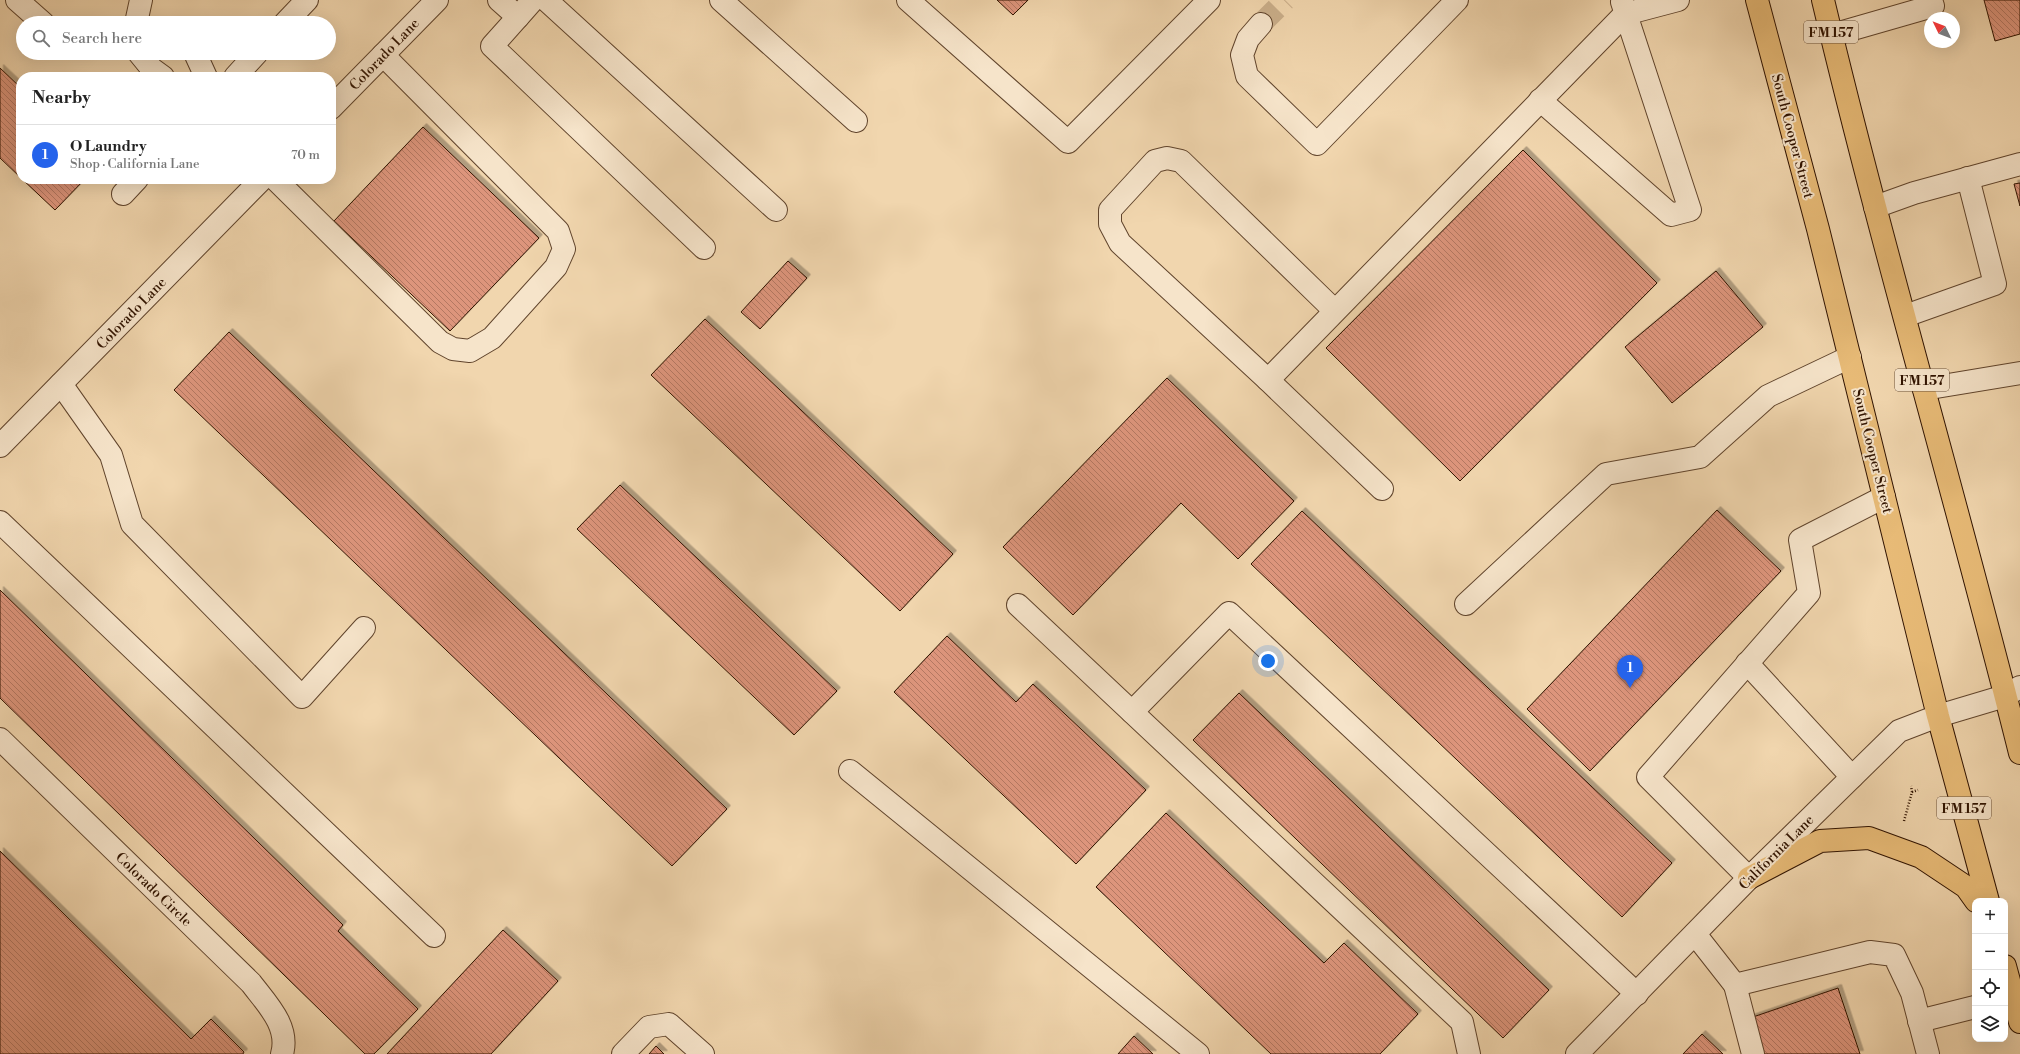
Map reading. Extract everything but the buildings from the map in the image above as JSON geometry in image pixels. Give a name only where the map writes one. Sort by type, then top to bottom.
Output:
[{"type":"main road","name":"South Cooper Street","points":[[1757,0],[1850,357],[1938,716],[1987,898]]},
{"type":"main road","name":"FM 157","points":[[1823,0],[1875,206],[1988,625],[2015,694],[2020,753]]},
{"type":"main road","points":[[1749,878],[1820,841],[1869,838],[1921,857],[1966,887],[1974,898]]},
{"type":"main road","points":[[2005,970],[2009,1000],[2020,1022]]},
{"type":"street","points":[[17,0],[35,16]]},
{"type":"street","points":[[138,16],[141,0]]},
{"type":"street","points":[[292,16],[307,0]]},
{"type":"street","name":"Colorado Lane","points":[[336,103],[437,0]]},
{"type":"street","points":[[499,0],[518,16]]},
{"type":"street","points":[[533,0],[492,46],[704,248]]},
{"type":"street","points":[[546,0],[776,210]]},
{"type":"street","points":[[721,0],[856,122]]},
{"type":"street","points":[[908,0],[1068,142],[1209,0]]},
{"type":"street","points":[[1261,24],[1248,39],[1242,55],[1246,76],[1317,144],[1456,0]]},
{"type":"street","points":[[1268,380],[1334,310],[1540,100],[1623,7],[1678,0]]},
{"type":"street","points":[[1832,35],[1933,6],[1931,0]]},
{"type":"street","points":[[1540,100],[1671,216],[1690,210],[1623,7]]},
{"type":"street","points":[[280,184],[440,342],[454,349],[470,351],[492,338],[556,267],[564,249],[558,231],[384,55]]},
{"type":"street","points":[[145,60],[156,72]]},
{"type":"street","points":[[198,60],[204,72]]},
{"type":"street","points":[[240,72],[251,60]]},
{"type":"street","points":[[1334,310],[1181,161],[1167,158],[1155,161],[1110,210],[1110,224],[1120,243],[1268,380],[1382,489]]},
{"type":"street","points":[[1875,206],[1914,193],[2020,164]]},
{"type":"street","points":[[1905,316],[1995,284],[1968,178]]},
{"type":"street","name":"Colorado Lane","points":[[0,446],[257,184]]},
{"type":"street","points":[[1466,604],[1606,474],[1700,457],[1768,396],[1850,357]]},
{"type":"street","points":[[1924,389],[2020,373]]},
{"type":"street","points":[[61,384],[111,455],[132,524],[302,697],[364,628]]},
{"type":"street","points":[[1749,878],[1648,777],[1809,593],[1800,540],[1884,497]]},
{"type":"street","points":[[0,522],[434,936]]},
{"type":"street","points":[[1018,605],[1462,1022],[1470,1054]]},
{"type":"street","points":[[1132,712],[1229,613],[1636,994]]},
{"type":"street","points":[[1748,663],[1852,777]]},
{"type":"street","name":"California Lane","points":[[1577,1054],[1749,878],[1899,731],[1938,716],[2015,694]]},
{"type":"street","name":"Colorado Circle","points":[[0,739],[251,983],[278,1021],[283,1034],[282,1054]]},
{"type":"street","points":[[850,771],[1198,1054]]},
{"type":"street","points":[[1695,934],[1735,985],[1753,1054]]},
{"type":"street","points":[[1735,985],[1870,952],[1894,955],[1912,993],[1928,1054]]},
{"type":"street","points":[[1920,1021],[1972,1009]]},
{"type":"street","points":[[623,1054],[649,1027],[669,1024],[703,1054]]},
{"type":"path","points":[[1903,826],[1912,792],[1911,786]]},
{"type":"path","points":[[1912,792],[1918,790]]},
{"type":"tunnel","points":[[1261,24],[1285,0]]},
{"type":"place","name":"O Laundry","points":[[1630,688]]}]
